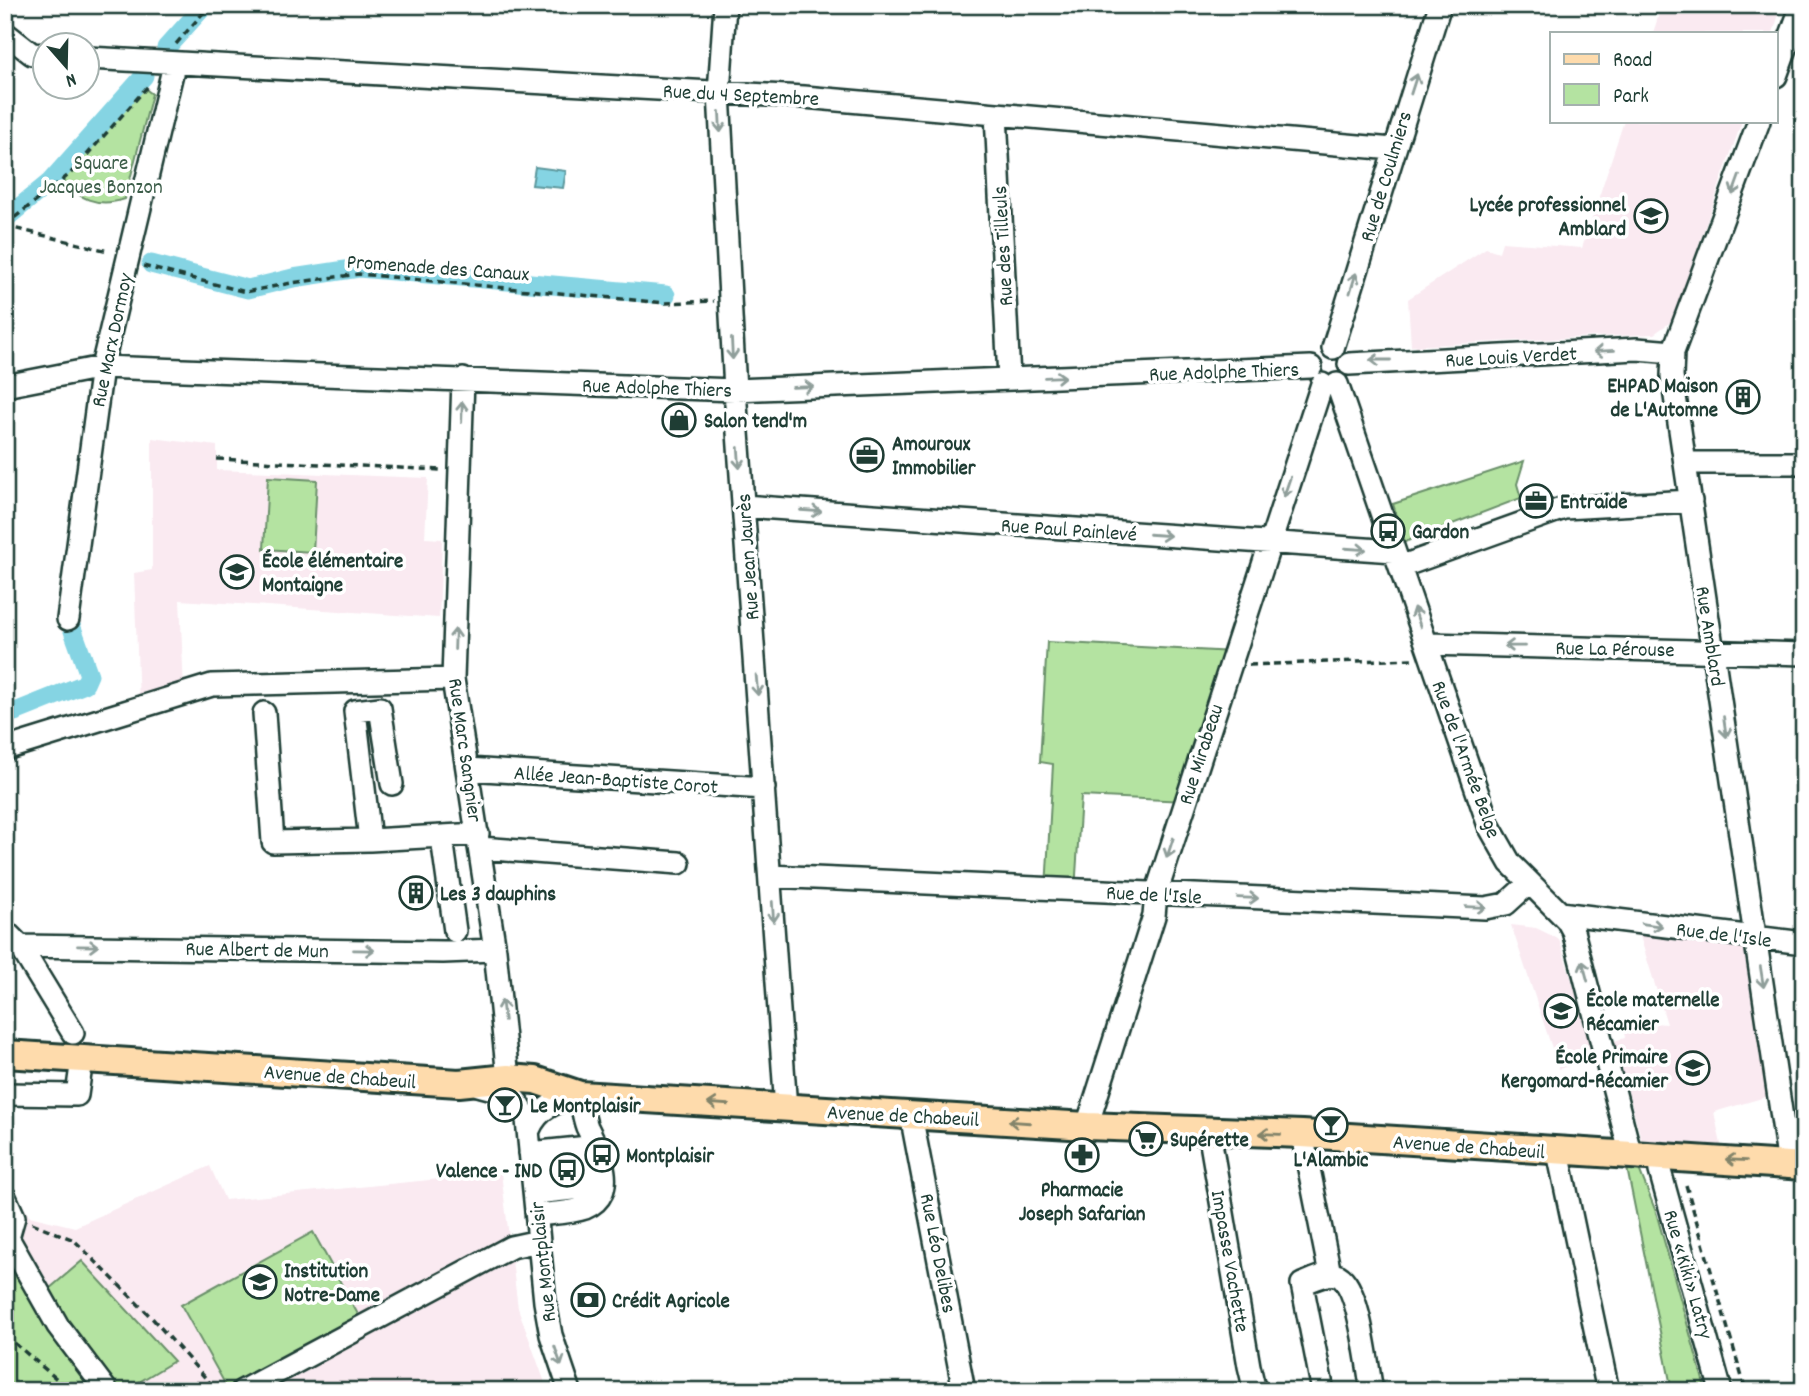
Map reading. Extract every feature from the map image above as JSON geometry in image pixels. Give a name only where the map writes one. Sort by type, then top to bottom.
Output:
[{"type":"main road","name":"Avenue de Chabeuil","points":[[5,1054],[467,1084],[508,1078],[535,1080],[580,1095],[1087,1126],[1302,1135],[1558,1152],[1663,1156],[1796,1166]]},
{"type":"street","name":"Rue Jean Jaurès","points":[[725,5],[719,93],[730,302],[786,1109]]},
{"type":"street","name":"Rue de Coulmiers","points":[[1333,348],[1440,5]]},
{"type":"street","points":[[1778,71],[1802,5]]},
{"type":"street","points":[[5,33],[32,54]]},
{"type":"street","name":"Rue du 4 Septembre","points":[[102,58],[171,59],[719,93],[1393,149]]},
{"type":"street","name":"Rue Marx Dormoy","points":[[68,619],[102,367],[171,59]]},
{"type":"street","name":"Rue des Tilleuls","points":[[996,114],[1009,379]]},
{"type":"street","name":"Rue Amblard","points":[[1759,122],[1672,352],[1672,376],[1756,938],[1796,1166]]},
{"type":"street","points":[[1323,379],[1320,351],[1333,348],[1343,353],[1349,364]]},
{"type":"street","name":"Rue Louis Verdet","points":[[1349,364],[1369,360],[1637,349],[1672,352]]},
{"type":"street","name":"Rue Mirabeau","points":[[1087,1126],[1154,916],[1156,894],[1228,665],[1323,379],[1346,376],[1349,364]]},
{"type":"street","name":"Rue Adolphe Thiers","points":[[5,386],[102,367],[735,390],[1009,379],[1323,379]]},
{"type":"street","name":"Rue Marc Sangnier","points":[[463,379],[453,679],[495,950],[508,1078]]},
{"type":"street","name":"Rue de l'Armée Belge","points":[[1323,379],[1397,559],[1424,652],[1489,826],[1510,863],[1560,913],[1573,931],[1631,1156]]},
{"type":"street","points":[[1685,463],[1804,463]]},
{"type":"street","points":[[1397,559],[1564,508],[1691,501]]},
{"type":"street","name":"Rue Paul Painlevé","points":[[743,506],[1269,543],[1397,559]]},
{"type":"street","name":"Rue La Pérouse","points":[[1424,652],[1714,650],[1804,654]]},
{"type":"street","points":[[5,749],[212,685],[453,679]]},
{"type":"street","points":[[370,840],[355,711],[380,708],[392,784]]},
{"type":"street","points":[[264,713],[273,842],[442,838],[680,863]]},
{"type":"street","name":"Allée Jean-Baptiste Corot","points":[[468,769],[764,788]]},
{"type":"street","points":[[442,838],[454,931]]},
{"type":"street","name":"Rue de l'Isle","points":[[770,876],[1485,908],[1506,904],[1529,883]]},
{"type":"street","name":"Rue de l'Isle","points":[[1560,913],[1804,943]]},
{"type":"street","points":[[12,938],[74,1033]]},
{"type":"street","name":"Rue Albert de Mun","points":[[12,938],[443,952],[495,950]]},
{"type":"street","points":[[5,1094],[77,1095],[82,1059]]},
{"type":"street","name":"Rue Montplaisir","points":[[467,1084],[510,1094],[520,1102],[529,1130],[551,1335],[570,1391]]},
{"type":"street","points":[[529,1130],[538,1114],[548,1106],[580,1095],[601,1166],[593,1203],[586,1207],[537,1215]]},
{"type":"street","name":"Rue Léo Delibes","points":[[911,1115],[964,1391]]},
{"type":"street","name":"Impasse Vachette","points":[[1209,1132],[1248,1366],[1255,1391]]},
{"type":"street","points":[[1302,1135],[1330,1274]]},
{"type":"street","points":[[1558,1152],[1608,1391]]},
{"type":"street","name":"Rue «Kiki» Latry","points":[[1663,1156],[1660,1171],[1721,1391]]},
{"type":"street","points":[[532,1173],[601,1166]]},
{"type":"street","points":[[532,1173],[601,1166]]},
{"type":"street","points":[[5,1197],[14,1217],[9,1238],[27,1273],[58,1326],[107,1391]]},
{"type":"street","points":[[242,1391],[511,1247],[539,1241]]},
{"type":"street","points":[[1323,1391],[1302,1283],[1330,1274],[1339,1276],[1352,1290],[1372,1391]]},
{"type":"path","points":[[171,59],[210,5]]},
{"type":"path","points":[[5,226],[70,174],[152,81]]},
{"type":"path","points":[[5,226],[108,251]]},
{"type":"path","name":"Promenade des Canaux","points":[[127,262],[246,292],[291,282],[359,274],[665,303],[730,302]]},
{"type":"path","points":[[217,459],[460,471]]},
{"type":"path","points":[[1228,665],[1424,652]]},
{"type":"path","points":[[14,1217],[51,1228],[74,1240],[152,1318],[210,1383]]},
{"type":"path","points":[[5,1335],[71,1391]]},
{"type":"path","points":[[5,1379],[16,1391]]},
{"type":"shaded area","points":[[1662,5],[1782,5],[1773,32],[1653,32]]},
{"type":"shaded area","name":"Lycée professionnel Amblard","points":[[1624,122],[1742,122],[1672,321],[1654,334],[1411,346],[1408,299],[1486,248],[1499,252],[1502,242],[1582,248]]},
{"type":"shaded area","name":"École élémentaire Montaigne","points":[[152,438],[217,446],[217,470],[428,478],[425,538],[442,539],[439,618],[180,600],[184,690],[139,703],[134,573],[152,570]]},
{"type":"shaded area","name":"École maternelle Récamier","points":[[1511,925],[1536,928],[1559,939],[1596,1058],[1559,1069]]},
{"type":"shaded area","name":"École Primaire Kergomard-Récamier","points":[[1639,933],[1746,946],[1769,1096],[1714,1112],[1722,1149],[1643,1145],[1614,1041],[1625,1038],[1622,1021],[1667,1024]]},
{"type":"shaded area","name":"Institution Notre-Dame","points":[[210,1166],[225,1200],[501,1173],[518,1308],[548,1391],[5,1391],[5,1171],[29,1216],[75,1227]]},
{"type":"green space","name":"Square Jacques Bonzon","points":[[140,85],[152,94],[125,199],[115,202],[89,200],[73,191],[59,177]]},
{"type":"green space","points":[[1524,461],[1517,484],[1521,498],[1405,542],[1393,504]]},
{"type":"green space","points":[[268,477],[317,480],[313,552],[264,549]]},
{"type":"green space","points":[[1047,642],[1233,652],[1185,801],[1081,796],[1075,891],[1046,889],[1053,764],[1040,762]]},
{"type":"green space","points":[[1627,1168],[1639,1169],[1656,1212],[1706,1391],[1672,1391]]},
{"type":"green space","points":[[313,1232],[360,1318],[229,1391],[181,1305]]},
{"type":"green space","points":[[5,1258],[98,1391],[5,1391]]},
{"type":"green space","points":[[82,1261],[174,1361],[124,1391],[116,1391],[42,1295]]},
{"type":"water","points":[[535,167],[566,171],[563,188],[532,185]]},
{"type":"waterway","points":[[166,48],[205,5]]},
{"type":"waterway","points":[[5,219],[50,182],[144,76]]},
{"type":"waterway","points":[[151,264],[248,289],[293,278],[359,268],[666,295]]},
{"type":"waterway","points":[[15,712],[85,684],[89,675],[72,628]]},
{"type":"place","name":"Lycée professionnel Amblard","points":[[1651,216]]},
{"type":"place","name":"EHPAD Maison de L'Automne","points":[[1743,397]]},
{"type":"place","name":"Salon tend'm","points":[[679,420]]},
{"type":"place","name":"Amouroux Immobilier","points":[[867,455]]},
{"type":"place","name":"Entraide","points":[[1536,501]]},
{"type":"place","name":"Gardon","points":[[1388,531]]},
{"type":"place","name":"École élémentaire Montaigne","points":[[237,572]]},
{"type":"place","name":"Les 3 dauphins","points":[[416,893]]},
{"type":"place","name":"École maternelle Récamier","points":[[1561,1011]]},
{"type":"place","name":"École Primaire Kergomard-Récamier","points":[[1693,1068]]},
{"type":"place","name":"Le Montplaisir","points":[[505,1105]]},
{"type":"place","name":"L'Alambic","points":[[1331,1125]]},
{"type":"place","name":"Supérette","points":[[1146,1139]]},
{"type":"place","name":"Montplaisir","points":[[602,1155]]},
{"type":"place","name":"Pharmacie Joseph Safarian","points":[[1082,1155]]},
{"type":"place","name":"Valence - IND","points":[[567,1170]]},
{"type":"place","name":"Institution Notre-Dame","points":[[260,1282]]},
{"type":"place","name":"Crédit Agricole","points":[[588,1300]]}]
